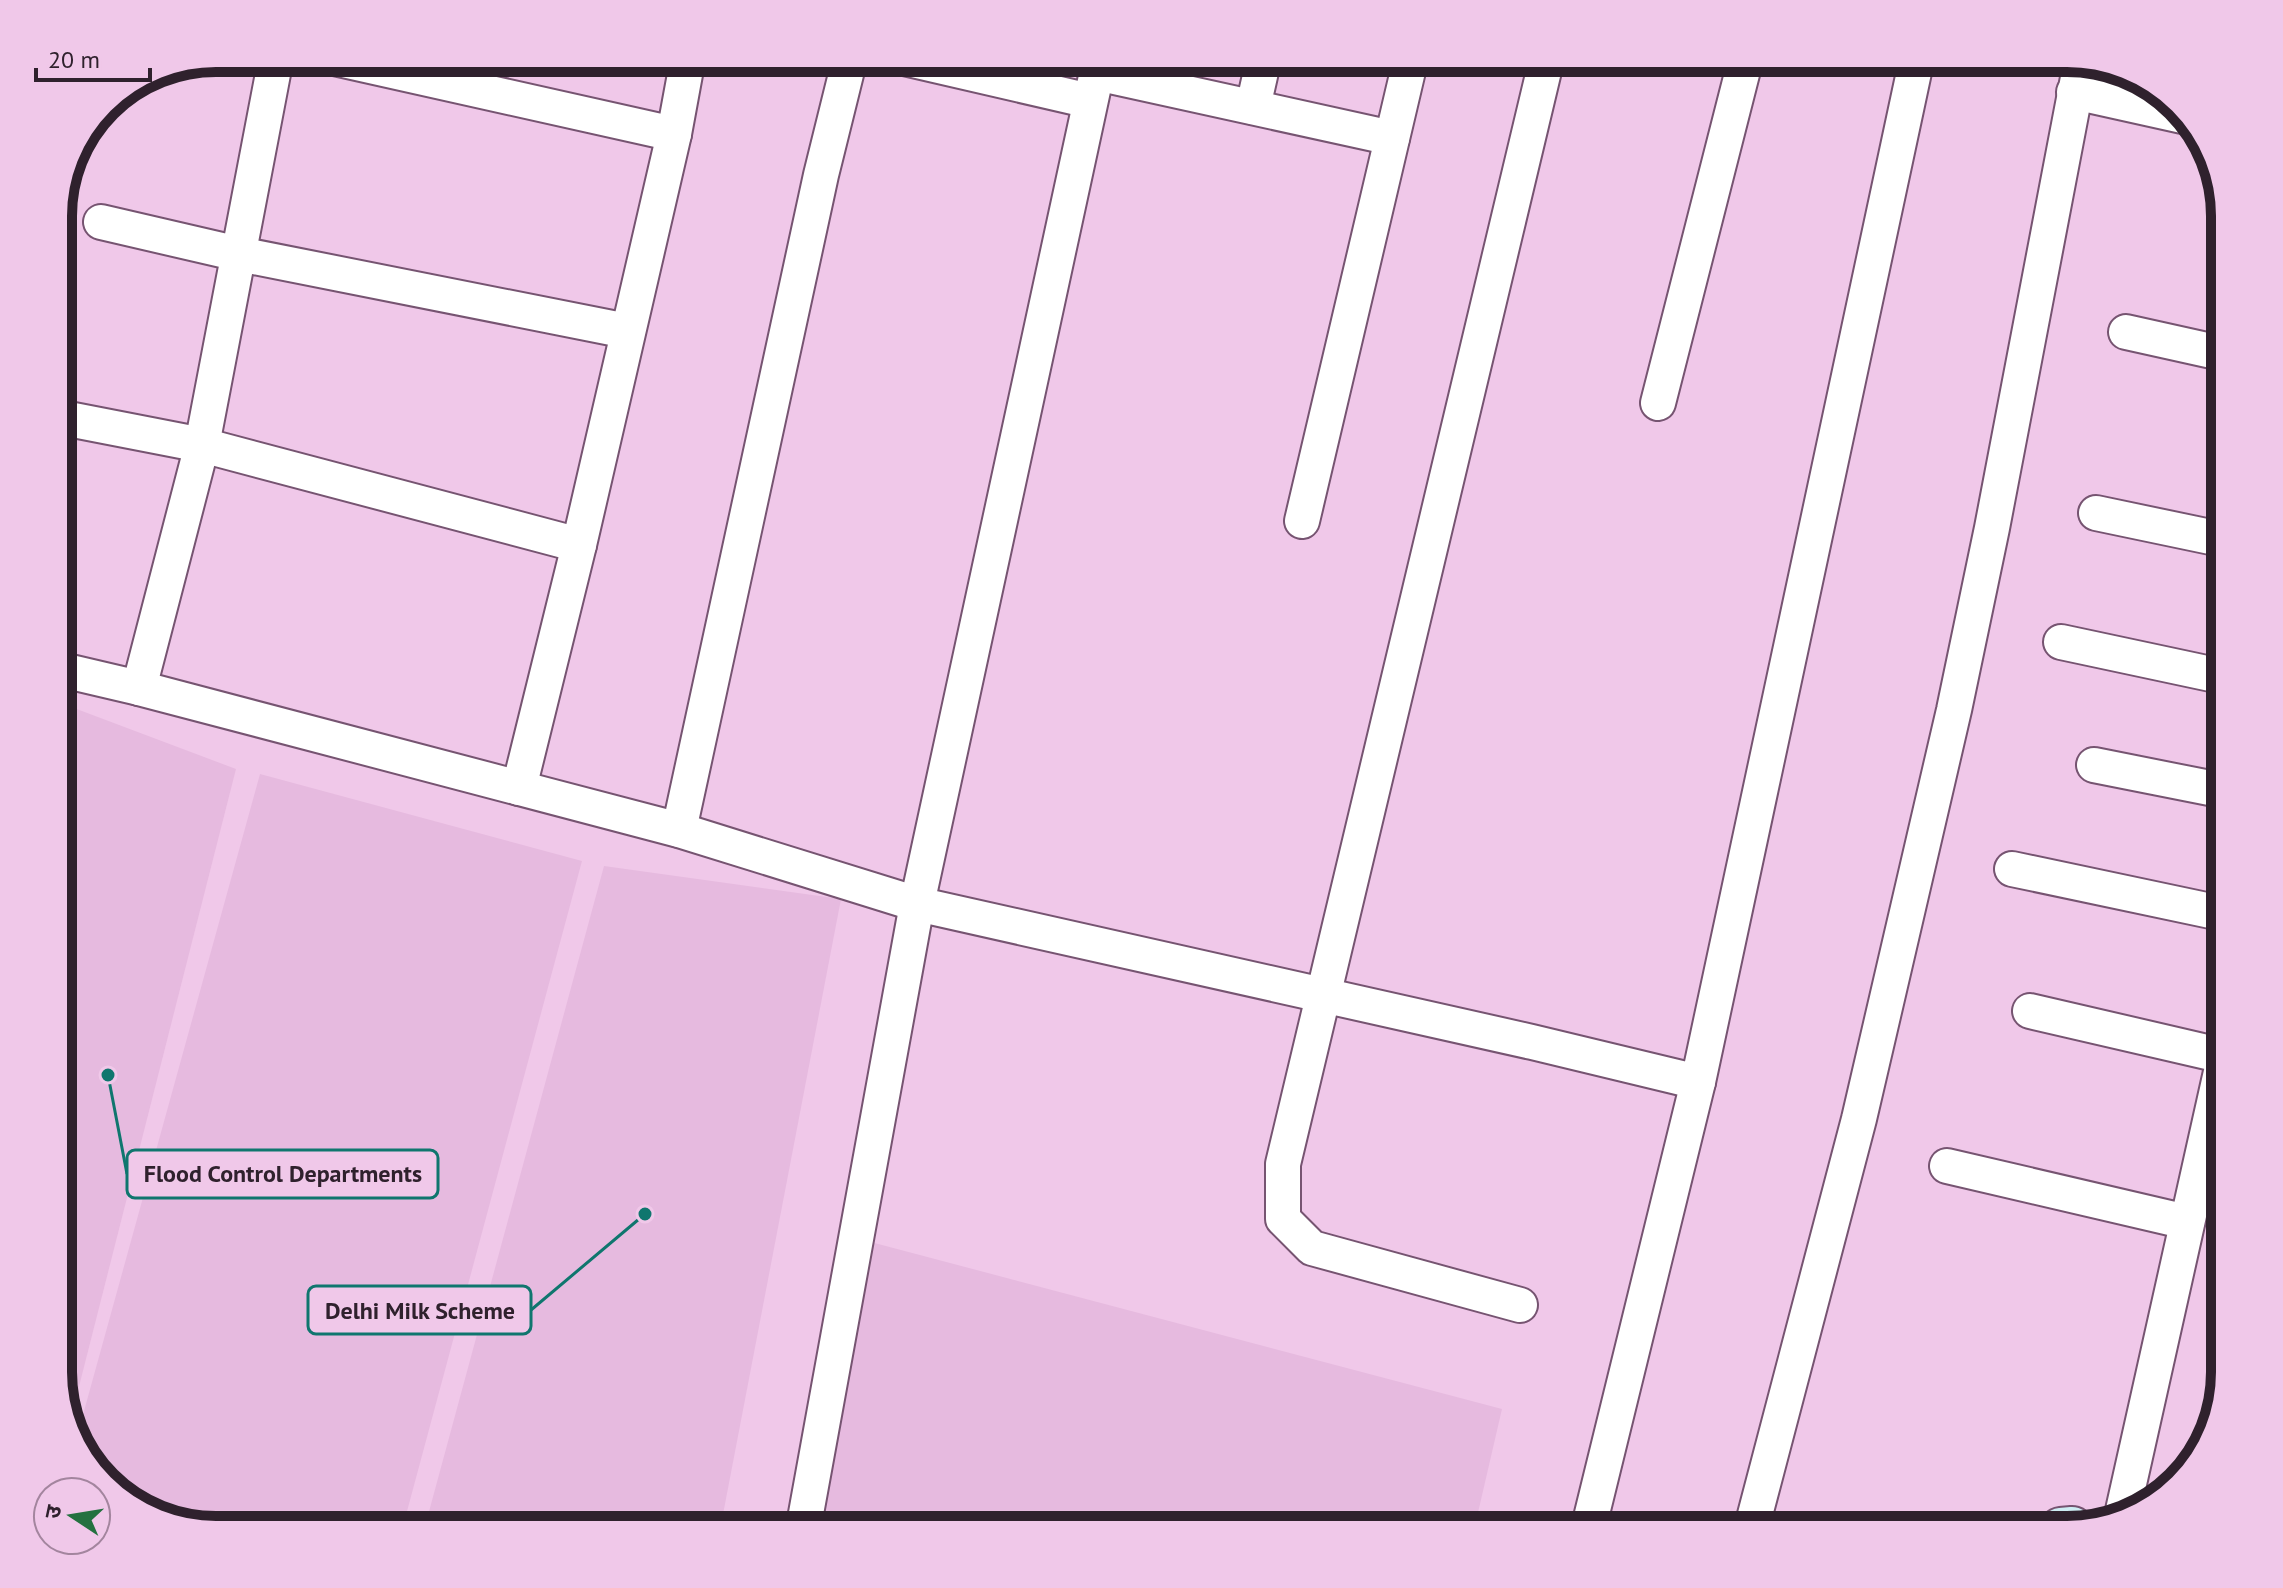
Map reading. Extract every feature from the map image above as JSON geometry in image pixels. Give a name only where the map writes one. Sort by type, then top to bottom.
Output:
[{"type":"street","points":[[139,688],[202,445],[273,72]]},
{"type":"street","points":[[397,72],[674,134]]},
{"type":"street","points":[[519,788],[579,545],[674,134],[685,72]]},
{"type":"street","points":[[679,830],[821,175],[847,72]]},
{"type":"street","points":[[1045,72],[1095,77],[1253,107],[1392,138]]},
{"type":"street","points":[[1253,107],[1261,72]]},
{"type":"street","points":[[1302,521],[1408,72]]},
{"type":"street","points":[[1520,1305],[1312,1248],[1283,1219],[1283,1164],[1544,72]]},
{"type":"street","points":[[1658,403],[1742,72]]},
{"type":"street","points":[[1591,1516],[1698,1082],[1914,72]]},
{"type":"street","points":[[806,1516],[917,904],[1095,77]]},
{"type":"street","points":[[1755,1516],[1859,1119],[1954,710],[1992,528],[2077,77],[2163,109]]},
{"type":"street","points":[[101,222],[239,254],[627,331]]},
{"type":"street","points":[[2126,332],[2211,351]]},
{"type":"street","points":[[72,420],[202,445],[579,545]]},
{"type":"street","points":[[2096,513],[2211,537]]},
{"type":"street","points":[[2061,642],[2211,674]]},
{"type":"street","points":[[72,672],[679,830],[917,904],[1698,1082]]},
{"type":"street","points":[[2094,765],[2211,788]]},
{"type":"street","points":[[2012,869],[2211,911]]},
{"type":"street","points":[[2030,1011],[2211,1052]]},
{"type":"street","points":[[2124,1504],[2211,1117]]},
{"type":"street","points":[[1947,1166],[2187,1222]]},
{"type":"shaded area","points":[[72,707],[236,769],[75,1401],[72,1381]]},
{"type":"shaded area","points":[[260,774],[582,861],[406,1516],[216,1516],[179,1511],[144,1497],[114,1474],[91,1444],[81,1421]]},
{"type":"shaded area","points":[[604,866],[841,899],[723,1516],[428,1516]]},
{"type":"shaded area","points":[[848,1236],[1502,1409],[1477,1516],[808,1516]]},
{"type":"place","name":"Flood Control Departments","points":[[108,1075]]},
{"type":"place","name":"Delhi Milk Scheme","points":[[645,1214]]}]
